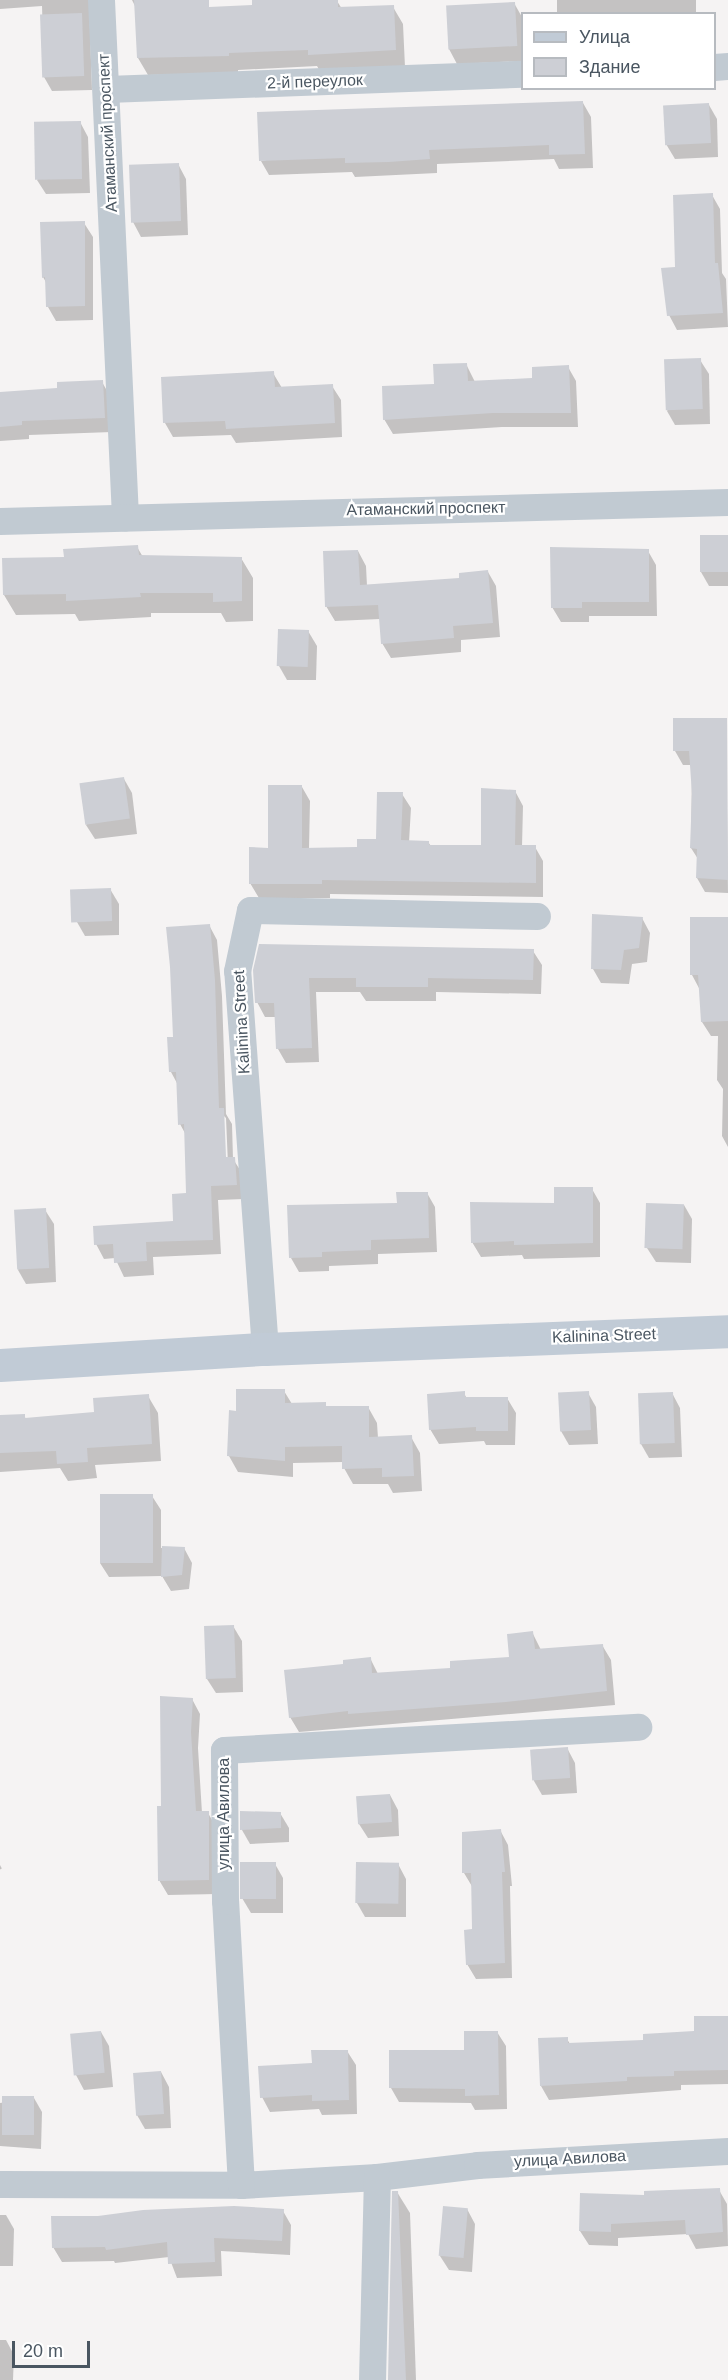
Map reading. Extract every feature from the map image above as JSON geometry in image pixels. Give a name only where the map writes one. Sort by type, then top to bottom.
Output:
[{"type":"main road","name":"Kalinina Street","points":[[0,1365],[265,1349],[728,1331]]},
{"type":"street","name":"Атаманский проспект","points":[[101,0],[107,90],[125,517]]},
{"type":"street","name":"2-й переулок","points":[[107,90],[521,74]]},
{"type":"street","name":"Атаманский проспект","points":[[0,520],[728,502]]},
{"type":"street","name":"Kalinina Street","points":[[265,1349],[237,971],[250,910],[537,916]]},
{"type":"street","name":"улица Авилова","points":[[241,2185],[225,1901],[224,1750],[638,1727]]},
{"type":"street","name":"улица Авилова","points":[[0,2184],[241,2185],[377,2177],[477,2164],[728,2151]]},
{"type":"street","points":[[372,2380],[377,2177]]},
{"type":"building","points":[[134,0],[209,0],[209,7],[252,5],[252,0],[338,0],[338,7],[394,5],[396,50],[308,55],[308,50],[229,53],[229,56],[137,58]]},
{"type":"building","points":[[515,2],[517,46],[448,50],[446,6]]},
{"type":"building","points":[[82,13],[84,76],[42,77],[40,14]]},
{"type":"building","points":[[583,101],[585,154],[549,155],[549,145],[429,150],[430,159],[389,162],[345,163],[345,158],[259,161],[257,112]]},
{"type":"building","points":[[709,103],[711,143],[665,145],[663,105]]},
{"type":"building","points":[[81,121],[82,179],[35,180],[34,122]]},
{"type":"building","points":[[179,163],[181,221],[131,223],[129,165]]},
{"type":"building","points":[[713,193],[715,263],[718,263],[723,313],[667,316],[661,268],[675,267],[673,195]]},
{"type":"building","points":[[85,221],[85,306],[46,307],[45,277],[42,278],[40,222]]},
{"type":"building","points":[[701,358],[703,409],[666,410],[664,359]]},
{"type":"building","points":[[467,363],[468,381],[532,378],[532,367],[569,365],[571,413],[493,413],[383,420],[382,386],[434,384],[433,364]]},
{"type":"building","points":[[274,371],[275,387],[333,384],[335,423],[226,429],[225,421],[163,423],[161,377]]},
{"type":"building","points":[[103,380],[105,418],[22,421],[22,425],[0,427],[0,392],[57,388],[57,382]]},
{"type":"building","points":[[700,535],[728,535],[728,572],[700,572]]},
{"type":"building","points":[[138,545],[139,555],[242,557],[242,601],[213,602],[213,593],[140,593],[141,597],[66,601],[66,594],[3,595],[2,558],[64,557],[63,549]]},
{"type":"building","points":[[550,547],[649,549],[649,602],[582,602],[582,608],[551,608]]},
{"type":"building","points":[[358,550],[360,585],[459,578],[459,573],[488,570],[493,623],[453,626],[454,638],[381,644],[378,605],[325,607],[323,551]]},
{"type":"building","points":[[278,629],[309,630],[308,667],[277,666]]},
{"type":"building","points":[[673,718],[727,718],[728,880],[696,878],[697,849],[690,848],[692,794],[689,751],[673,751]]},
{"type":"building","points":[[124,777],[130,819],[85,825],[79,783]]},
{"type":"building","points":[[268,785],[302,785],[302,848],[357,847],[357,839],[376,839],[377,792],[403,792],[401,840],[429,841],[429,845],[481,845],[481,788],[516,790],[515,845],[536,845],[536,883],[322,880],[322,884],[249,884],[249,847],[268,848]]},
{"type":"building","points":[[111,888],[112,921],[71,922],[70,889]]},
{"type":"building","points":[[592,914],[643,917],[639,948],[624,950],[621,970],[591,969]]},
{"type":"building","points":[[690,917],[728,917],[728,1021],[701,1022],[698,975],[690,975]]},
{"type":"building","points":[[210,924],[215,980],[219,1108],[224,1108],[226,1157],[235,1157],[237,1185],[211,1186],[213,1240],[146,1242],[147,1261],[114,1263],[113,1244],[94,1245],[93,1226],[173,1221],[172,1194],[186,1193],[184,1124],[178,1125],[176,1072],[169,1072],[167,1037],[173,1037],[166,927]]},
{"type":"building","points":[[259,944],[534,949],[533,980],[428,978],[428,987],[356,987],[356,978],[309,978],[312,1048],[276,1049],[274,1003],[255,1003],[253,970]]},
{"type":"building","points":[[554,1187],[593,1187],[593,1243],[514,1245],[514,1241],[471,1243],[470,1202],[554,1203]]},
{"type":"building","points":[[396,1192],[428,1192],[429,1238],[371,1240],[371,1250],[322,1252],[322,1257],[289,1258],[287,1205],[397,1203]]},
{"type":"building","points":[[646,1203],[684,1204],[682,1249],[644,1248]]},
{"type":"building","points":[[46,1208],[49,1268],[17,1270],[14,1210]]},
{"type":"building","points":[[236,1389],[285,1389],[285,1403],[326,1402],[326,1406],[369,1406],[369,1437],[412,1435],[414,1476],[382,1477],[382,1468],[342,1469],[342,1446],[285,1447],[285,1461],[227,1456],[229,1410],[236,1411]]},
{"type":"building","points":[[465,1391],[465,1397],[508,1397],[508,1431],[476,1431],[476,1427],[429,1430],[427,1394]]},
{"type":"building","points":[[589,1391],[591,1430],[560,1432],[558,1393]]},
{"type":"building","points":[[673,1392],[675,1443],[640,1444],[638,1393]]},
{"type":"building","points":[[149,1394],[152,1444],[87,1448],[88,1462],[57,1464],[56,1451],[0,1453],[0,1415],[25,1414],[25,1418],[94,1412],[93,1398]]},
{"type":"building","points":[[100,1494],[153,1494],[153,1563],[100,1563]]},
{"type":"building","points":[[162,1546],[185,1547],[182,1575],[161,1577]]},
{"type":"building","points":[[234,1625],[236,1678],[206,1679],[204,1626]]},
{"type":"building","points":[[533,1631],[535,1649],[603,1644],[607,1691],[506,1702],[348,1714],[348,1711],[289,1718],[284,1670],[343,1664],[343,1660],[371,1657],[372,1673],[450,1668],[450,1661],[509,1657],[507,1634]]},
{"type":"building","points":[[160,1696],[193,1698],[191,1732],[196,1811],[209,1811],[209,1880],[158,1881],[157,1806],[161,1806]]},
{"type":"building","points":[[568,1747],[570,1778],[532,1781],[530,1750]]},
{"type":"building","points":[[390,1794],[392,1822],[358,1824],[356,1796]]},
{"type":"building","points":[[240,1811],[281,1812],[281,1828],[240,1830]]},
{"type":"building","points":[[501,1829],[505,1872],[502,1872],[505,1963],[466,1965],[464,1930],[472,1929],[471,1873],[462,1873],[462,1832]]},
{"type":"building","points":[[240,1862],[276,1862],[276,1899],[240,1899]]},
{"type":"building","points":[[356,1862],[399,1863],[398,1904],[355,1903]]},
{"type":"building","points":[[694,2016],[728,2016],[728,2070],[674,2071],[674,2076],[627,2077],[627,2081],[540,2086],[538,2038],[568,2037],[568,2043],[643,2040],[643,2034],[694,2031]]},
{"type":"building","points":[[101,2031],[105,2073],[74,2076],[70,2034]]},
{"type":"building","points":[[464,2031],[498,2031],[499,2095],[465,2096],[465,2089],[389,2088],[389,2050],[464,2050]]},
{"type":"building","points":[[311,2050],[348,2050],[349,2100],[312,2101],[312,2095],[260,2098],[258,2066],[312,2063]]},
{"type":"building","points":[[161,2071],[164,2114],[136,2116],[133,2073]]},
{"type":"building","points":[[2,2096],[34,2096],[34,2135],[2,2135]]},
{"type":"building","points":[[720,2188],[723,2232],[686,2235],[685,2220],[611,2224],[611,2232],[579,2231],[580,2193],[644,2195],[644,2191]]},
{"type":"building","points":[[392,2191],[398,2191],[406,2380],[388,2380]]},
{"type":"building","points":[[234,2206],[284,2209],[282,2241],[214,2238],[215,2262],[168,2264],[167,2242],[106,2250],[105,2247],[52,2248],[51,2216],[98,2216],[143,2210]]},
{"type":"building","points":[[443,2206],[468,2208],[464,2258],[439,2256]]}]
